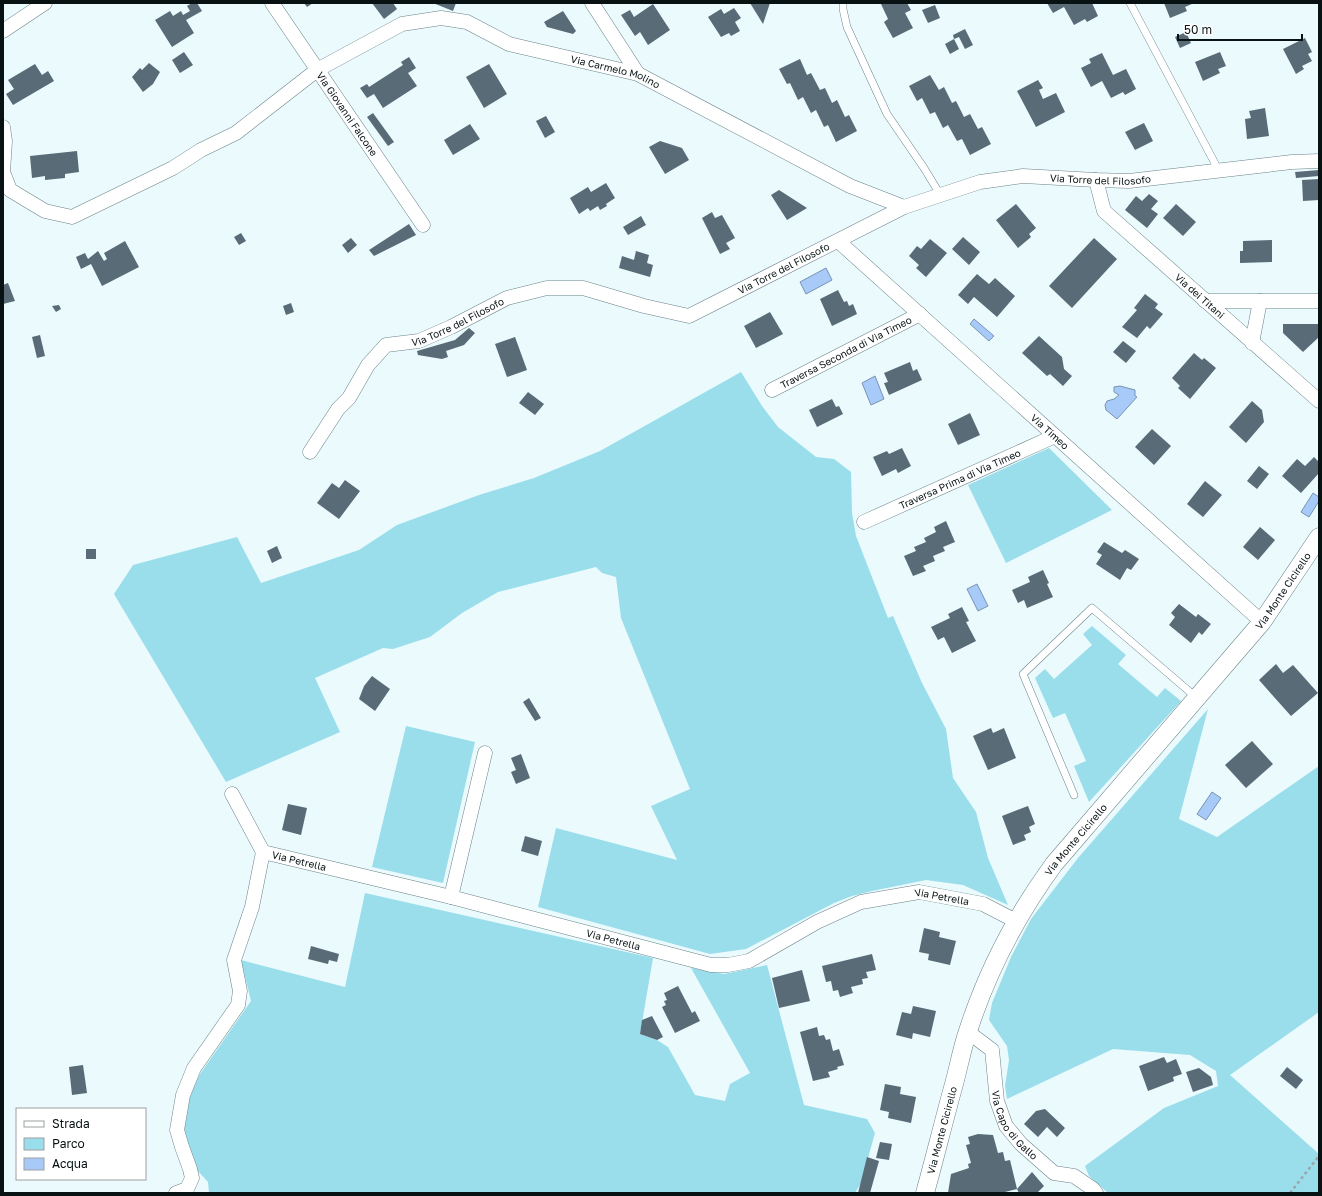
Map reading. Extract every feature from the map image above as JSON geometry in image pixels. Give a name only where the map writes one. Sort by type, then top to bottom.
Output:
[{"type":"street","points":[[3,31],[45,3]]},
{"type":"street","name":"Via Giovanni Falcone","points":[[272,3],[423,225]]},
{"type":"street","points":[[592,3],[638,74]]},
{"type":"street","name":"Via Carmelo Molino","points":[[3,128],[5,141],[3,172],[10,190],[46,211],[72,217],[173,168],[201,150],[236,133],[317,70],[402,24],[441,18],[467,22],[509,44],[638,74],[850,186],[904,207]]},
{"type":"street","name":"Via Torre del Filosofo","points":[[310,452],[338,409],[349,398],[368,365],[386,345],[419,341],[451,327],[506,298],[547,288],[582,288],[644,306],[689,316],[904,207],[980,182],[1022,176],[1129,181],[1292,162],[1319,161]]},
{"type":"street","name":"Via dei Titani","points":[[1096,180],[1104,211],[1319,401]]},
{"type":"street","name":"Via Timeo","points":[[838,241],[1262,622]]},
{"type":"street","points":[[1205,301],[1319,301]]},
{"type":"street","points":[[1252,343],[1260,301]]},
{"type":"street","name":"Traversa Seconda di Via Timeo","points":[[772,390],[920,314]]},
{"type":"street","name":"Traversa Prima di Via Timeo","points":[[864,522],[1055,436]]},
{"type":"street","name":"Via Monte Cicirello","points":[[925,1193],[968,1032],[980,996],[999,952],[1034,891],[1054,864],[1262,622],[1319,537]]},
{"type":"street","points":[[451,897],[485,753]]},
{"type":"street","name":"Via Petrella","points":[[232,794],[263,852],[451,897],[711,965],[728,965],[749,961],[817,922],[861,902],[919,892],[983,904],[1016,921]]},
{"type":"street","points":[[176,1193],[187,1189],[192,1178],[178,1130],[183,1095],[194,1068],[238,1005],[240,991],[234,960],[252,907],[263,852]]},
{"type":"street","name":"Via Capo di Gallo","points":[[968,1032],[992,1050],[997,1101],[1006,1126],[1021,1144],[1054,1173],[1074,1176],[1093,1189],[1096,1193]]},
{"type":"lane","points":[[843,3],[847,27],[887,114],[924,168],[941,196]]},
{"type":"lane","points":[[1130,3],[1219,171]]},
{"type":"lane","points":[[1074,795],[1023,674],[1092,608],[1197,698]]},
{"type":"path","points":[[1290,1193],[1319,1156]]},
{"type":"green space","points":[[741,372],[762,406],[778,427],[816,457],[834,459],[851,472],[852,513],[856,536],[888,618],[893,616],[922,683],[946,729],[953,778],[976,812],[988,858],[1008,905],[963,885],[926,880],[852,896],[834,903],[746,949],[710,954],[538,907],[556,828],[677,860],[651,806],[690,789],[621,618],[616,577],[602,573],[596,567],[498,592],[462,613],[430,637],[393,649],[383,648],[315,678],[340,732],[226,782],[114,594],[133,565],[237,537],[261,583],[359,550],[397,525],[479,495],[534,478],[600,451]]},
{"type":"green space","points":[[1049,448],[1112,510],[1006,563],[968,485]]},
{"type":"green space","points":[[1092,626],[1126,655],[1118,664],[1157,697],[1165,688],[1181,701],[1089,802],[1074,766],[1086,761],[1065,713],[1053,718],[1035,678],[1045,669],[1054,679],[1092,645],[1083,634]]},
{"type":"green space","points":[[1208,709],[1179,819],[1217,837],[1319,766],[1319,1012],[1230,1075],[1319,1154],[1319,1193],[1108,1193],[1089,1176],[1085,1166],[1164,1108],[1218,1086],[1216,1071],[1190,1055],[1113,1049],[1007,1099],[1005,1086],[1009,1060],[1007,1046],[989,1020],[992,1003],[1011,957],[1031,919],[1078,858]]},
{"type":"green space","points":[[406,726],[475,742],[443,883],[372,867]]},
{"type":"green space","points":[[365,893],[653,958],[640,1034],[657,1040],[668,1047],[695,1095],[725,1101],[730,1084],[750,1073],[691,968],[724,974],[767,965],[804,1105],[867,1119],[875,1133],[861,1183],[855,1193],[209,1193],[208,1182],[197,1170],[183,1133],[188,1097],[200,1074],[251,1001],[241,960],[345,987]]},
{"type":"water","points":[[826,268],[832,280],[806,294],[800,282]]},
{"type":"water","points":[[974,319],[994,336],[989,341],[970,324]]},
{"type":"water","points":[[875,376],[884,399],[871,405],[862,383]]},
{"type":"water","points":[[1120,386],[1135,390],[1135,396],[1137,397],[1117,419],[1106,410],[1105,405],[1107,401],[1114,399],[1119,395],[1114,392],[1114,387]]},
{"type":"water","points":[[1313,493],[1319,497],[1319,501],[1309,517],[1301,512]]},
{"type":"water","points":[[977,584],[988,606],[978,611],[967,589]]},
{"type":"water","points":[[1212,792],[1221,798],[1206,820],[1197,814]]},
{"type":"building","points":[[192,3],[197,3],[202,11],[186,20],[194,33],[172,47],[155,20],[170,11],[173,16],[181,11],[183,15],[190,11],[187,6]]},
{"type":"building","points":[[304,3],[313,3],[307,7]]},
{"type":"building","points":[[372,3],[393,3],[397,9],[384,19]]},
{"type":"building","points":[[433,3],[456,3],[453,11]]},
{"type":"building","points":[[750,3],[770,3],[763,24]]},
{"type":"building","points":[[907,3],[911,10],[905,13],[913,28],[893,38],[884,22],[888,19],[881,4]]},
{"type":"building","points":[[1047,3],[1092,3],[1098,16],[1087,22],[1085,19],[1074,25],[1064,7],[1053,13]]},
{"type":"building","points":[[1164,3],[1194,3],[1185,7],[1187,11],[1170,18]]},
{"type":"building","points":[[653,4],[670,30],[648,45],[640,32],[635,36],[621,15],[630,10],[634,17]]},
{"type":"building","points":[[935,5],[940,18],[928,23],[922,10]]},
{"type":"building","points":[[734,8],[741,18],[735,22],[740,31],[731,36],[729,33],[721,37],[708,17],[721,9],[724,14]]},
{"type":"building","points":[[563,11],[576,31],[573,34],[547,27],[544,22]]},
{"type":"building","points":[[965,29],[973,45],[965,49],[959,37],[954,39],[953,35]]},
{"type":"building","points":[[1186,32],[1191,43],[1180,48],[1175,37]]},
{"type":"building","points":[[1305,38],[1312,52],[1308,54],[1312,61],[1302,66],[1304,69],[1296,74],[1283,49]]},
{"type":"building","points":[[954,39],[959,49],[950,54],[945,44]]},
{"type":"building","points":[[184,52],[193,65],[180,73],[172,60]]},
{"type":"building","points":[[1220,52],[1226,66],[1218,69],[1220,73],[1203,81],[1195,62]]},
{"type":"building","points":[[1102,53],[1113,75],[1126,69],[1136,89],[1125,95],[1123,92],[1111,98],[1102,81],[1091,87],[1081,68],[1091,63],[1089,59]]},
{"type":"building","points":[[409,57],[416,68],[408,73],[417,86],[383,108],[374,94],[367,98],[360,88],[367,84],[369,87],[403,65],[401,62]]},
{"type":"building","points":[[800,59],[807,75],[811,73],[820,90],[825,88],[832,103],[837,100],[845,117],[849,115],[857,131],[836,142],[828,125],[824,127],[816,110],[811,113],[803,97],[798,100],[790,83],[787,84],[779,69]]},
{"type":"building","points":[[149,63],[160,72],[153,84],[143,92],[132,77],[140,68],[142,70]]},
{"type":"building","points":[[35,64],[42,75],[48,71],[54,81],[13,105],[6,94],[14,89],[8,80]]},
{"type":"building","points":[[489,64],[507,94],[484,108],[466,77]]},
{"type":"building","points":[[930,75],[939,90],[944,87],[952,103],[956,101],[964,117],[970,114],[978,129],[982,127],[991,144],[970,155],[962,139],[957,141],[948,125],[943,128],[935,112],[930,114],[922,98],[917,101],[909,86]]},
{"type":"building","points":[[1038,80],[1043,88],[1039,90],[1043,99],[1056,93],[1065,112],[1036,127],[1017,91]]},
{"type":"building","points":[[1265,108],[1269,136],[1247,139],[1245,119],[1251,118],[1249,111]]},
{"type":"building","points":[[373,113],[394,142],[388,146],[367,117]]},
{"type":"building","points":[[546,116],[555,132],[545,138],[536,121]]},
{"type":"building","points":[[1144,123],[1153,141],[1135,150],[1125,132]]},
{"type":"building","points":[[470,124],[480,139],[453,155],[444,140]]},
{"type":"building","points":[[660,141],[682,148],[689,160],[665,174],[649,147]]},
{"type":"building","points":[[77,151],[79,172],[65,174],[65,178],[45,180],[45,176],[32,178],[30,156]]},
{"type":"building","points":[[1319,170],[1319,176],[1296,178],[1295,172]]},
{"type":"building","points":[[1319,179],[1319,200],[1303,201],[1302,180]]},
{"type":"building","points":[[606,183],[615,198],[606,204],[607,206],[600,210],[598,206],[590,211],[588,208],[579,214],[570,198],[588,187],[591,192]]},
{"type":"building","points":[[779,190],[807,208],[787,220],[771,195]]},
{"type":"building","points":[[1149,194],[1158,201],[1151,209],[1158,214],[1147,228],[1125,210],[1136,196],[1142,201]]},
{"type":"building","points":[[1016,204],[1036,228],[1029,234],[1031,237],[1018,248],[996,220]]},
{"type":"building","points":[[1176,204],[1196,222],[1183,236],[1163,218]]},
{"type":"building","points":[[712,212],[715,218],[722,215],[735,238],[726,243],[730,249],[720,254],[702,218]]},
{"type":"building","points":[[641,216],[646,225],[628,235],[623,227]]},
{"type":"building","points":[[409,224],[416,235],[374,256],[369,250]]},
{"type":"building","points":[[241,233],[246,241],[239,245],[234,237]]},
{"type":"building","points":[[963,237],[980,252],[969,265],[952,249]]},
{"type":"building","points":[[351,238],[357,245],[348,253],[342,245]]},
{"type":"building","points":[[1094,238],[1117,259],[1072,308],[1049,286]]},
{"type":"building","points":[[930,239],[947,253],[926,277],[916,268],[919,265],[909,256],[917,246],[921,249]]},
{"type":"building","points":[[1272,240],[1272,262],[1240,263],[1240,251],[1243,251],[1243,241]]},
{"type":"building","points":[[125,241],[139,267],[102,286],[91,264],[81,269],[76,257],[85,253],[88,259],[98,251],[104,261],[107,259],[104,253]]},
{"type":"building","points":[[636,251],[649,255],[647,263],[653,265],[650,277],[619,268],[622,256],[634,260]]},
{"type":"building","points":[[977,274],[989,284],[995,278],[1015,296],[997,317],[974,297],[968,304],[958,295]]},
{"type":"building","points":[[8,283],[15,301],[3,304],[3,285]]},
{"type":"building","points":[[838,290],[844,302],[847,301],[849,306],[853,304],[857,314],[832,326],[820,299]]},
{"type":"building","points":[[1145,294],[1158,304],[1155,308],[1163,314],[1150,329],[1147,326],[1137,338],[1122,327],[1137,310],[1134,308]]},
{"type":"building","points":[[291,303],[294,312],[286,315],[283,306]]},
{"type":"building","points":[[59,305],[61,309],[56,312],[52,306]]},
{"type":"building","points":[[770,312],[783,334],[756,348],[744,326]]},
{"type":"building","points":[[1283,324],[1319,324],[1319,337],[1303,352],[1283,333]]},
{"type":"building","points":[[469,328],[475,333],[464,345],[446,351],[448,357],[442,359],[418,355],[417,351],[455,340]]},
{"type":"building","points":[[40,335],[45,356],[37,358],[32,337]]},
{"type":"building","points":[[1039,336],[1062,357],[1064,369],[1072,376],[1063,386],[1050,374],[1047,376],[1022,353]]},
{"type":"building","points":[[515,337],[527,370],[507,377],[495,344]]},
{"type":"building","points":[[1123,341],[1136,351],[1126,363],[1113,352]]},
{"type":"building","points":[[1194,353],[1202,360],[1204,358],[1216,368],[1190,399],[1178,388],[1180,386],[1172,378]]},
{"type":"building","points":[[910,362],[913,371],[917,369],[922,380],[889,395],[884,383],[888,382],[884,373]]},
{"type":"building","points":[[528,392],[544,404],[535,415],[519,403]]},
{"type":"building","points":[[832,399],[836,407],[839,406],[843,414],[817,427],[809,410]]},
{"type":"building","points":[[1252,401],[1262,410],[1264,422],[1246,443],[1229,427]]},
{"type":"building","points":[[970,413],[980,435],[958,445],[948,424]]},
{"type":"building","points":[[1152,429],[1171,446],[1154,465],[1135,447]]},
{"type":"building","points":[[902,448],[911,466],[898,473],[896,469],[882,476],[873,457],[887,451],[889,454]]},
{"type":"building","points":[[1314,457],[1319,462],[1319,473],[1301,493],[1282,476],[1297,459],[1305,466]]},
{"type":"building","points":[[1259,466],[1269,474],[1257,489],[1247,481]]},
{"type":"building","points":[[345,480],[360,491],[339,519],[317,503],[332,483],[339,488]]},
{"type":"building","points":[[1205,481],[1222,495],[1203,517],[1187,504]]},
{"type":"building","points":[[946,521],[955,542],[943,547],[945,551],[933,556],[935,561],[923,566],[926,571],[913,576],[904,556],[916,551],[914,547],[926,542],[924,538],[936,532],[934,527]]},
{"type":"building","points":[[1260,527],[1275,540],[1258,560],[1243,547]]},
{"type":"building","points":[[1104,542],[1122,553],[1125,550],[1139,559],[1131,570],[1127,568],[1120,580],[1096,564],[1102,555],[1097,552]]},
{"type":"building","points":[[277,546],[282,558],[272,563],[267,551]]},
{"type":"building","points":[[86,549],[96,549],[96,559],[86,559]]},
{"type":"building","points":[[1043,570],[1053,597],[1027,608],[1024,600],[1018,603],[1012,590],[1030,582],[1028,577]]},
{"type":"building","points":[[1179,604],[1196,617],[1198,614],[1211,624],[1202,635],[1199,632],[1191,643],[1169,625],[1175,617],[1171,613]]},
{"type":"building","points":[[962,607],[969,621],[966,622],[976,641],[952,653],[944,637],[938,640],[931,627],[950,618],[948,614]]},
{"type":"building","points":[[1276,664],[1283,673],[1293,665],[1318,693],[1291,716],[1259,680]]},
{"type":"building","points":[[372,676],[390,689],[375,711],[359,699],[364,686]]},
{"type":"building","points":[[529,698],[541,718],[535,721],[523,702]]},
{"type":"building","points":[[991,728],[993,733],[1004,728],[1016,758],[988,770],[973,736]]},
{"type":"building","points":[[1252,741],[1273,764],[1246,788],[1225,765]]},
{"type":"building","points":[[521,754],[530,778],[516,784],[511,772],[516,770],[511,758]]},
{"type":"building","points":[[288,804],[307,808],[301,835],[282,830]]},
{"type":"building","points":[[1028,806],[1035,824],[1029,827],[1031,832],[1024,835],[1026,840],[1013,845],[1002,816]]},
{"type":"building","points":[[525,836],[542,841],[538,856],[521,851]]},
{"type":"building","points":[[924,928],[940,932],[939,937],[956,941],[950,965],[928,960],[929,954],[919,952]]},
{"type":"building","points":[[311,946],[339,954],[337,962],[329,960],[328,964],[308,959]]},
{"type":"building","points":[[872,954],[876,970],[866,972],[868,978],[862,979],[863,984],[851,987],[853,993],[840,997],[838,990],[833,991],[831,981],[826,982],[822,966]]},
{"type":"building","points":[[802,970],[810,1001],[779,1008],[772,978]]},
{"type":"building","points":[[678,986],[692,1013],[695,1011],[700,1021],[675,1033],[662,1007],[666,1005],[664,1001],[667,1000],[664,993]]},
{"type":"building","points":[[913,1006],[936,1011],[930,1037],[913,1033],[912,1039],[896,1035],[902,1012],[911,1014]]},
{"type":"building","points":[[652,1016],[663,1037],[657,1040],[640,1034],[642,1020]]},
{"type":"building","points":[[817,1027],[819,1036],[824,1035],[826,1040],[830,1039],[833,1051],[839,1049],[844,1065],[837,1067],[838,1069],[828,1072],[830,1077],[813,1081],[800,1032]]},
{"type":"building","points":[[1164,1057],[1167,1063],[1176,1059],[1182,1074],[1173,1077],[1174,1081],[1148,1091],[1139,1066]]},
{"type":"building","points":[[83,1065],[87,1093],[72,1095],[69,1067]]},
{"type":"building","points":[[1287,1067],[1303,1080],[1296,1089],[1280,1076]]},
{"type":"building","points":[[1199,1068],[1211,1077],[1213,1085],[1193,1092],[1186,1072]]},
{"type":"building","points":[[885,1084],[901,1087],[900,1094],[916,1097],[911,1123],[888,1118],[889,1112],[880,1110]]},
{"type":"building","points":[[1045,1109],[1065,1128],[1057,1137],[1047,1127],[1038,1137],[1024,1124],[1036,1111]]},
{"type":"building","points":[[978,1134],[993,1135],[998,1153],[1003,1152],[1005,1161],[1010,1160],[1017,1189],[1001,1193],[948,1193],[951,1174],[969,1168],[968,1164],[971,1163],[966,1145],[970,1144],[968,1137]]},
{"type":"building","points":[[880,1142],[892,1144],[889,1160],[876,1158]]},
{"type":"building","points":[[867,1157],[879,1161],[870,1193],[858,1193]]},
{"type":"building","points":[[1032,1172],[1044,1186],[1037,1193],[1019,1193],[1017,1189]]}]
